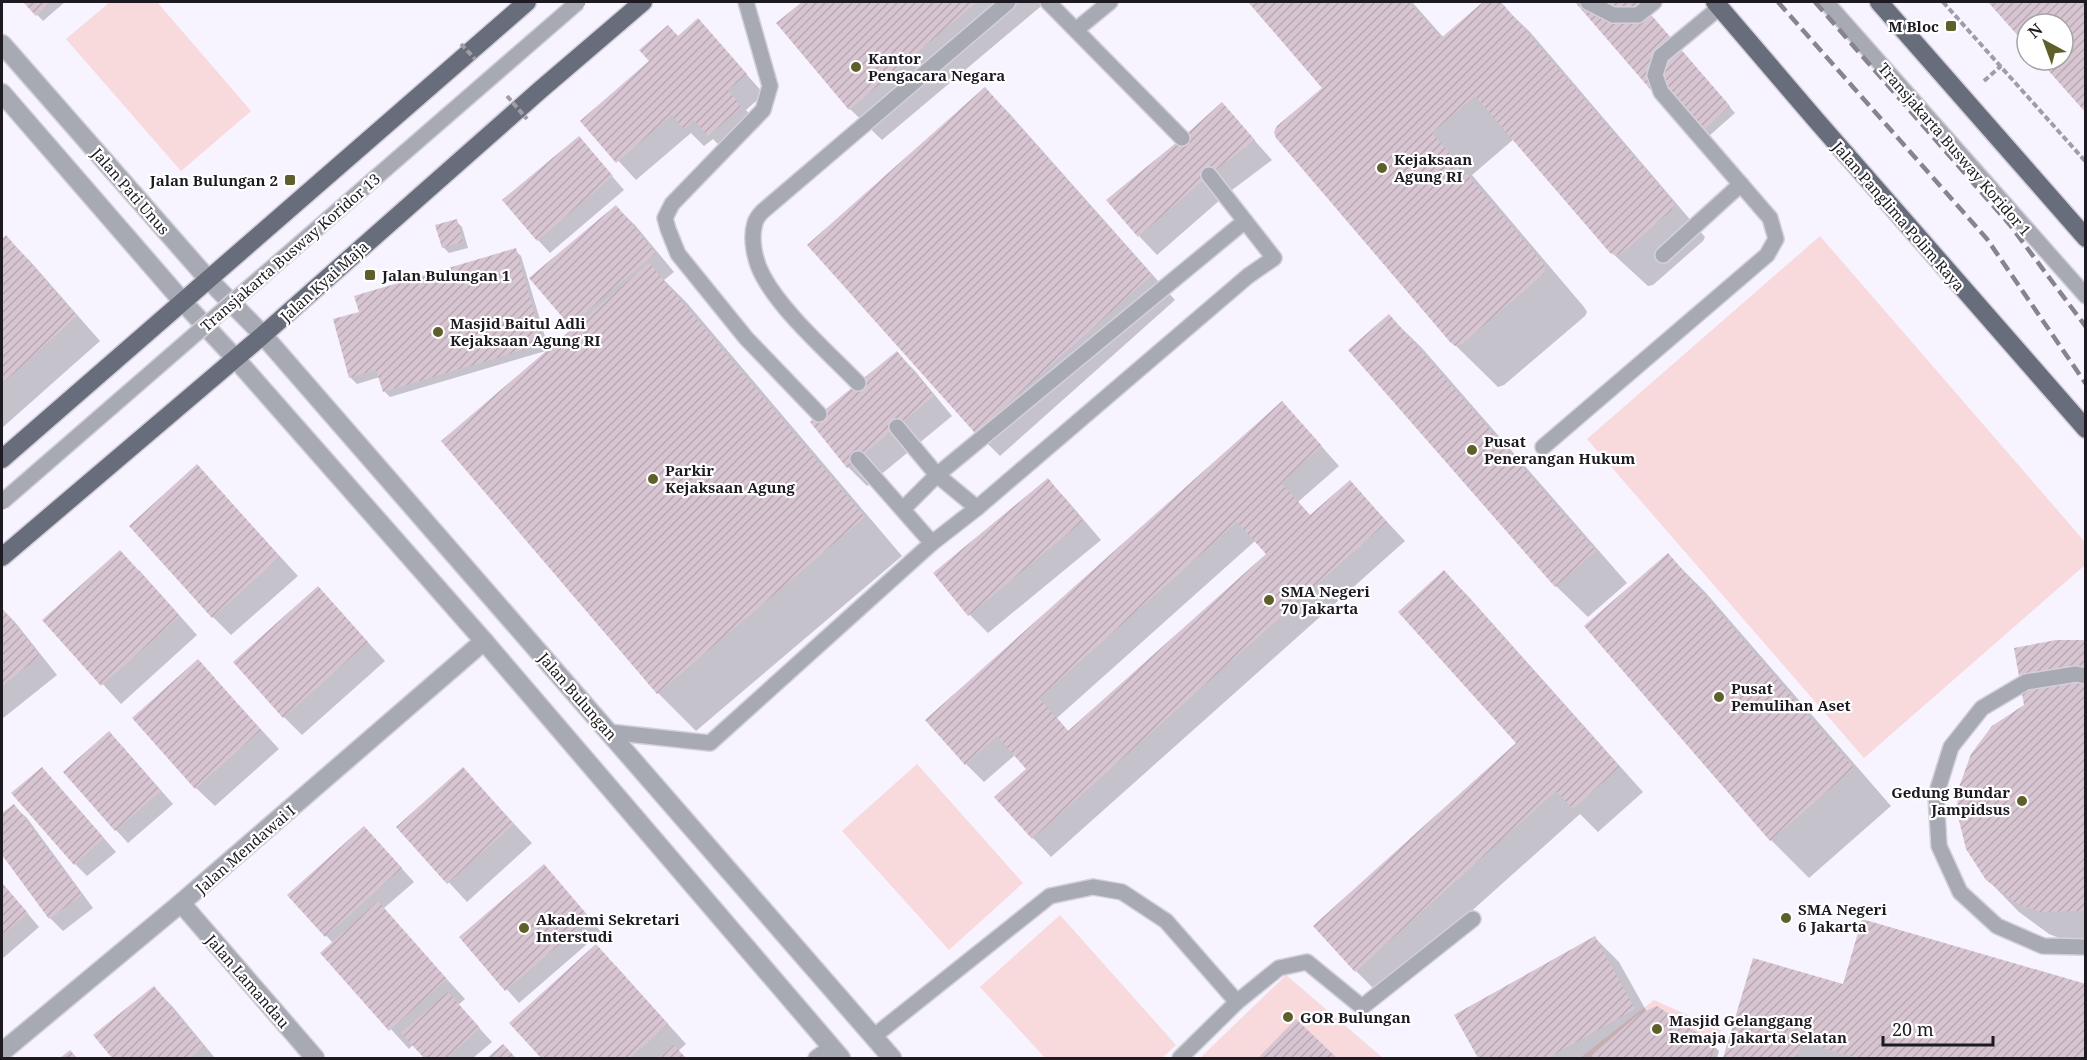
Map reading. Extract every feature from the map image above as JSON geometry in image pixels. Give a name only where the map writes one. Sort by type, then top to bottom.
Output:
[{"type":"main road","points":[[2,459],[527,2]]},
{"type":"main road","name":"Jalan Kyai Maja","points":[[2,557],[263,335],[643,2]]},
{"type":"main road","points":[[1880,2],[2085,238]]},
{"type":"main road","name":"Jalan Panglima Polim Raya","points":[[1717,4],[2085,429]]},
{"type":"street","name":"Jalan Pati Unus","points":[[2,45],[208,279],[263,335]]},
{"type":"street","points":[[2,93],[183,302],[484,641],[829,1055]]},
{"type":"street","name":"Jalan Bulungan","points":[[263,335],[892,1059]]},
{"type":"street","name":"Jalan Mendawai I","points":[[2,1052],[181,903],[484,641]]},
{"type":"street","name":"Jalan Lamandau","points":[[181,903],[315,1059]]},
{"type":"lane","name":"Transjakarta Busway Koridor 13","points":[[2,502],[578,2]]},
{"type":"lane","points":[[746,2],[770,86],[768,99],[763,110],[672,204],[666,218],[678,254],[746,338],[819,414]]},
{"type":"lane","points":[[858,383],[775,295],[762,275],[753,248],[755,222],[763,211],[1008,2]]},
{"type":"lane","points":[[1048,2],[1182,138]]},
{"type":"lane","points":[[1077,29],[1110,2]]},
{"type":"lane","points":[[1588,2],[1613,15],[1638,15],[1654,2]]},
{"type":"lane","name":"Transjakarta Busway Koridor 1","points":[[1826,2],[2085,296]]},
{"type":"lane","points":[[1544,447],[1767,255],[1776,239],[1770,218],[1661,92],[1654,75],[1661,56],[1717,4]]},
{"type":"lane","points":[[609,732],[710,743],[932,543],[977,508],[1248,276],[1274,258],[1209,175]]},
{"type":"lane","points":[[1663,255],[1741,184]]},
{"type":"lane","points":[[903,509],[937,475],[1245,221]]},
{"type":"lane","points":[[897,427],[937,475],[977,508]]},
{"type":"lane","points":[[858,459],[932,543]]},
{"type":"lane","points":[[2085,676],[2076,674],[2026,682],[1982,708],[1951,747],[1936,795],[1939,846],[1960,892],[1997,926],[2043,946],[2085,946]]},
{"type":"lane","points":[[873,1037],[1050,896],[1093,887],[1122,892],[1166,921],[1237,1002]]},
{"type":"lane","points":[[1180,1059],[1237,1002],[1279,968],[1307,962],[1362,1007],[1473,919]]},
{"type":"path","points":[[1943,2],[2085,162]]},
{"type":"path","points":[[1976,87],[2001,66]]},
{"type":"shaded area","points":[[110,2],[157,2],[251,111],[181,171],[66,39]]},
{"type":"shaded area","points":[[1820,236],[2085,542],[2085,565],[1864,758],[1587,439]]},
{"type":"shaded area","points":[[917,764],[1023,883],[949,950],[842,831]]},
{"type":"shaded area","points":[[1060,915],[1176,1045],[1162,1058],[1045,1058],[980,987]]},
{"type":"shaded area","name":"GOR Bulungan","points":[[1286,975],[1383,1058],[1200,1058]]},
{"type":"shaded area","name":"Masjid Gelanggang Remaja Jakarta Selatan","points":[[1654,1000],[1721,1030],[1711,1058],[1580,1058]]},
{"type":"building","points":[[23,2],[52,2],[36,16]]},
{"type":"building","name":"Kantor Pengacara Negara","points":[[802,2],[977,2],[849,110],[776,23]]},
{"type":"building","name":"Kejaksaan Agung RI","points":[[1248,2],[1409,2],[1441,38],[1483,2],[1501,2],[1671,199],[1674,205],[1672,210],[1621,254],[1610,253],[1475,96],[1432,133],[1543,263],[1545,269],[1544,274],[1462,344],[1455,346],[1276,138],[1274,132],[1277,126],[1322,88]]},
{"type":"building","points":[[1575,2],[1640,2],[1730,106],[1693,139]]},
{"type":"building","points":[[1988,2],[2086,2],[2086,113],[2050,72],[2075,72],[2075,12],[2015,12],[2015,32]]},
{"type":"building","points":[[698,18],[747,74],[728,90],[742,107],[708,136],[694,120],[684,129],[672,115],[616,163],[580,121],[649,61],[639,50],[668,25],[678,36]]},
{"type":"building","points":[[985,87],[1152,275],[975,433],[807,245]]},
{"type":"building","points":[[1222,102],[1255,140],[1209,175],[1138,237],[1106,200]]},
{"type":"building","points":[[579,136],[613,176],[537,241],[502,200]]},
{"type":"building","points":[[616,205],[656,253],[570,326],[529,278]]},
{"type":"building","points":[[457,219],[463,242],[442,248],[435,225]]},
{"type":"building","points":[[6,235],[77,316],[2,384],[2,239]]},
{"type":"building","name":"Masjid Baitul Adli Kejaksaan Agung RI","points":[[516,248],[543,344],[383,392],[376,370],[349,378],[333,319],[359,312],[354,296]]},
{"type":"building","name":"Parkir Kejaksaan Agung","points":[[649,263],[865,517],[657,694],[441,441]]},
{"type":"building","name":"Pusat Penerangan Hukum","points":[[1389,314],[1596,551],[1555,587],[1348,350]]},
{"type":"building","points":[[897,351],[934,396],[847,468],[810,422]]},
{"type":"building","points":[[1282,401],[1322,446],[1281,483],[1310,515],[1350,480],[1387,522],[1032,839],[994,797],[1026,769],[997,736],[965,765],[925,720]],"holes":[[[1237,522],[1266,554],[1068,731],[1039,698]]]},
{"type":"building","points":[[197,464],[280,557],[212,618],[129,526]]},
{"type":"building","points":[[1048,478],[1083,521],[968,616],[933,573]]},
{"type":"building","points":[[120,550],[180,616],[101,686],[42,620]]},
{"type":"building","name":"Pusat Pemulihan Aset","points":[[1668,553],[1854,768],[1770,841],[1584,626]]},
{"type":"building","points":[[1444,570],[1620,767],[1573,809],[1556,791],[1355,972],[1313,926],[1516,743],[1398,612]]},
{"type":"building","points":[[318,586],[368,642],[283,718],[233,662]]},
{"type":"building","points":[[2,608],[40,656],[2,686]]},
{"type":"building","name":"Gedung Bundar Jampidsus","points":[[2056,640],[2086,640],[2086,911],[2040,912],[2016,903],[1986,880],[1966,849],[1957,812],[1958,790],[1971,754],[1992,726],[2024,705],[2014,648]]},
{"type":"building","points":[[198,659],[261,730],[195,789],[132,718]]},
{"type":"building","points":[[109,731],[161,791],[115,831],[63,772]]},
{"type":"building","points":[[42,767],[104,838],[74,865],[11,793]]},
{"type":"building","points":[[463,767],[514,824],[447,884],[396,827]]},
{"type":"building","points":[[14,804],[82,895],[49,919],[2,855],[2,813]]},
{"type":"building","points":[[364,826],[402,868],[325,937],[287,895]]},
{"type":"building","name":"Akademi Sekretari Interstudi","points":[[544,864],[590,918],[505,991],[459,937]]},
{"type":"building","points":[[2,883],[28,913],[2,936]]},
{"type":"building","points":[[378,901],[447,979],[389,1031],[320,953]]},
{"type":"building","name":"SMA Negeri 6 Jakarta","points":[[1862,919],[2086,984],[2086,1058],[1857,1058],[1802,1042],[1797,1058],[1723,1058],[1753,958],[1843,984]]},
{"type":"building","points":[[1595,936],[1635,1009],[1548,1058],[1478,1058],[1454,1015]]},
{"type":"building","points":[[596,944],[668,1024],[630,1058],[541,1058],[509,1023]]},
{"type":"building","points":[[154,986],[204,1047],[190,1058],[112,1058],[93,1035]]},
{"type":"building","points":[[448,992],[480,1028],[447,1058],[424,1058],[401,1033]]},
{"type":"building","name":"Masjid Gelanggang Remaja Jakarta Selatan","points":[[1657,1006],[1714,1044],[1709,1058],[1593,1058],[1592,1055],[1639,1014]]},
{"type":"building","points":[[1296,1019],[1337,1058],[1258,1058]]},
{"type":"building","points":[[503,1044],[516,1058],[487,1058]]},
{"type":"building","points":[[674,1045],[686,1058],[658,1058]]},
{"type":"building","points":[[70,1050],[77,1058],[60,1058]]},
{"type":"railway","points":[[1778,2],[1987,239],[2086,384]]},
{"type":"railway","points":[[1815,2],[2010,225],[2086,327]]},
{"type":"place","name":"M Bloc","points":[[1951,26]]},
{"type":"place","name":"Kantor Pengacara Negara","points":[[856,67]]},
{"type":"place","name":"Kejaksaan Agung RI","points":[[1382,168]]},
{"type":"place","name":"Jalan Bulungan 2","points":[[290,180]]},
{"type":"place","name":"Jalan Bulungan 1","points":[[370,275]]},
{"type":"place","name":"Masjid Baitul Adli Kejaksaan Agung RI","points":[[438,332]]},
{"type":"place","name":"Pusat Penerangan Hukum","points":[[1472,450]]},
{"type":"place","name":"Parkir Kejaksaan Agung","points":[[653,479]]},
{"type":"place","name":"SMA Negeri 70 Jakarta","points":[[1269,600]]},
{"type":"place","name":"Pusat Pemulihan Aset","points":[[1719,697]]},
{"type":"place","name":"Gedung Bundar Jampidsus","points":[[2022,801]]},
{"type":"place","name":"SMA Negeri 6 Jakarta","points":[[1786,918]]},
{"type":"place","name":"Akademi Sekretari Interstudi","points":[[524,928]]},
{"type":"place","name":"GOR Bulungan","points":[[1288,1017]]},
{"type":"place","name":"Masjid Gelanggang Remaja Jakarta Selatan","points":[[1657,1029]]}]
